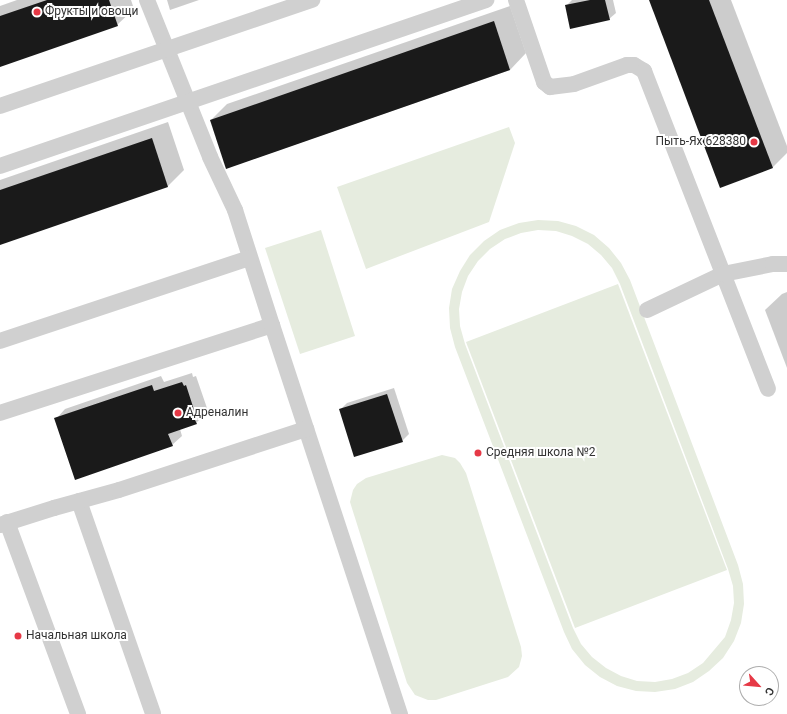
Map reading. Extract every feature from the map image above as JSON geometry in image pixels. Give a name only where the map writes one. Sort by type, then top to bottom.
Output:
[{"type":"lane","points":[[147,0],[165,50],[210,157],[235,210],[400,714]]},
{"type":"lane","points":[[0,106],[312,0]]},
{"type":"lane","points":[[0,166],[486,0]]},
{"type":"lane","points":[[516,0],[544,82],[550,87],[574,84],[627,65],[634,65],[644,71],[768,389]]},
{"type":"lane","points":[[0,341],[250,258]]},
{"type":"lane","points":[[647,310],[723,274],[773,264],[787,264]]},
{"type":"lane","points":[[0,413],[272,325]]},
{"type":"lane","points":[[72,710],[4,524],[127,488],[306,429]]},
{"type":"lane","points":[[79,501],[153,714]]},
{"type":"shaded area","points":[[509,127],[515,143],[489,222],[366,269],[337,187]]},
{"type":"shaded area","points":[[538,220],[558,221],[576,226],[594,235],[609,248],[621,263],[630,280],[738,565],[743,584],[744,604],[741,623],[734,641],[723,658],[709,671],[693,682],[675,689],[655,692],[636,691],[617,686],[600,677],[585,665],[572,649],[564,632],[455,347],[450,328],[449,308],[452,289],[460,271],[470,255],[484,241],[500,230],[519,223]],"holes":[[[538,230],[556,231],[572,236],[588,244],[601,255],[612,268],[620,284],[728,569],[733,586],[734,603],[731,620],[725,637],[703,663],[688,673],[672,679],[655,682],[637,681],[621,676],[606,668],[592,657],[581,644],[573,628],[465,344],[460,326],[459,309],[462,292],[468,276],[478,261],[490,249],[505,239],[521,233]]]},
{"type":"shaded area","points":[[321,230],[355,336],[300,354],[265,248]]},
{"type":"shaded area","points":[[618,284],[727,570],[575,628],[466,342]]},
{"type":"shaded area","points":[[442,455],[455,458],[466,473],[521,647],[522,656],[519,667],[508,677],[436,700],[428,700],[415,695],[407,683],[350,502],[353,490],[357,484],[366,478]]},
{"type":"building","points":[[47,0],[109,0],[118,26],[0,67],[0,16]]},
{"type":"building","points":[[590,0],[605,0],[610,20],[570,29],[565,5]]},
{"type":"building","points":[[649,0],[709,0],[773,168],[720,188]]},
{"type":"building","points":[[494,21],[510,70],[226,169],[210,120]]},
{"type":"building","points":[[152,138],[168,187],[0,245],[0,190]]},
{"type":"building","points":[[182,382],[184,386],[186,385],[197,419],[195,420],[197,424],[168,434],[173,446],[75,480],[54,418],[152,385],[154,391]]},
{"type":"building","points":[[387,394],[403,442],[354,457],[339,409]]},
{"type":"place","name":"Фрукты и овощи","points":[[37,12]]},
{"type":"place","name":"Пыть-Ях 628380","points":[[754,142]]},
{"type":"place","name":"Адреналин","points":[[178,413]]},
{"type":"place","name":"Средняя школа №2","points":[[478,453]]},
{"type":"place","name":"Начальная школа","points":[[18,636]]}]
